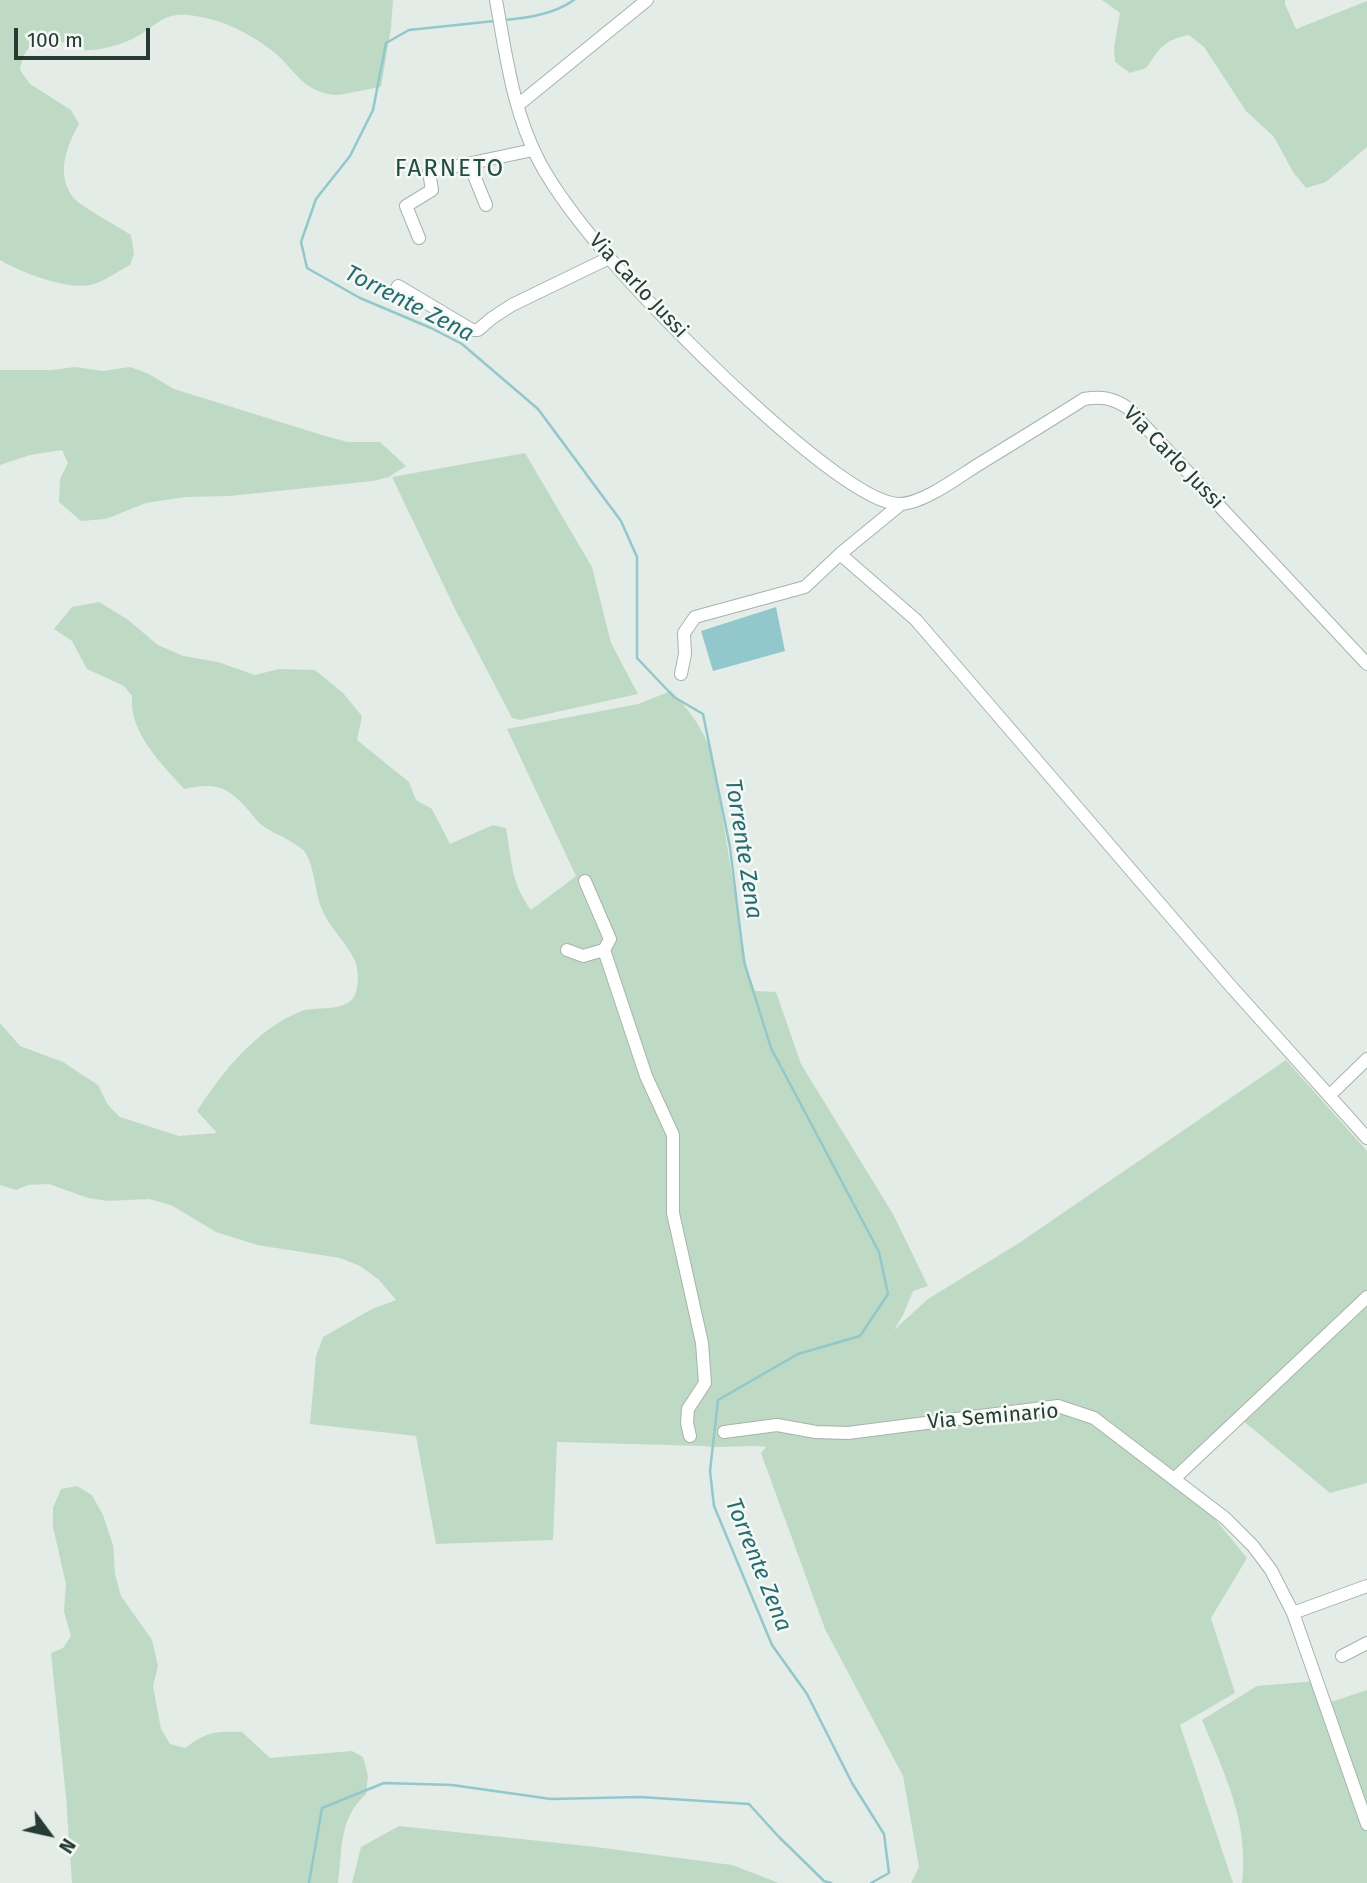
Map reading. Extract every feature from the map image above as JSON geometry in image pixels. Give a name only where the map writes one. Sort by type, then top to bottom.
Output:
[{"type":"street","points":[[518,105],[648,0]]},
{"type":"street","name":"Via Carlo Jussi","points":[[496,1],[511,85],[527,136],[571,211],[657,312],[818,460],[865,492],[885,502],[912,502],[950,482],[1084,400],[1102,397],[1117,401],[1128,408],[1367,663]]},
{"type":"street","points":[[419,238],[406,206],[432,190],[429,172],[533,150]]},
{"type":"street","points":[[469,163],[486,205]]},
{"type":"street","points":[[398,286],[472,330],[478,330],[512,305],[609,258]]},
{"type":"street","name":"Via Carlo Jussi","points":[[681,674],[685,654],[684,633],[695,617],[805,587],[901,504]]},
{"type":"street","points":[[840,554],[916,620],[1228,983],[1367,1138]]},
{"type":"street","points":[[568,950],[583,956],[604,950],[610,939],[585,881]]},
{"type":"street","points":[[604,950],[646,1076],[673,1135],[673,1213],[702,1343],[705,1383],[688,1409],[690,1436]]},
{"type":"street","points":[[1329,1095],[1367,1059]]},
{"type":"street","points":[[1174,1479],[1367,1297]]},
{"type":"street","name":"Via Seminario","points":[[724,1432],[777,1424],[816,1432],[848,1433],[1058,1406],[1094,1418],[1225,1518],[1253,1546],[1271,1570],[1293,1613],[1367,1824]]},
{"type":"street","points":[[1293,1613],[1367,1586]]},
{"type":"street","points":[[1342,1656],[1367,1643]]},
{"type":"green space","points":[[0,0],[393,0],[381,87],[337,95],[323,93],[307,85],[275,53],[245,33],[223,23],[188,15],[168,17],[130,40],[104,48],[84,50],[48,40],[30,47],[25,53],[20,70],[30,84],[71,110],[79,124],[65,159],[67,187],[72,196],[83,205],[131,235],[134,254],[130,265],[100,281],[80,286],[44,279],[0,260]]},
{"type":"green space","points":[[1102,0],[1285,0],[1296,29],[1367,1],[1367,147],[1326,182],[1306,188],[1293,172],[1274,137],[1246,111],[1204,47],[1189,35],[1174,39],[1163,46],[1146,68],[1130,73],[1115,62],[1114,48],[1120,13]]},
{"type":"green space","points":[[75,367],[103,371],[130,367],[149,374],[174,389],[322,435],[348,442],[380,442],[406,466],[389,477],[373,481],[230,496],[185,497],[146,503],[106,519],[81,521],[59,502],[60,479],[68,463],[62,450],[30,455],[0,465],[0,370]]},
{"type":"green space","points":[[525,453],[592,567],[611,643],[638,694],[520,720],[512,718],[455,609],[392,477]]},
{"type":"green space","points":[[99,602],[127,619],[158,645],[183,656],[218,662],[255,675],[279,669],[315,670],[343,693],[362,716],[357,740],[409,782],[416,800],[432,809],[450,844],[493,825],[506,828],[515,880],[531,910],[576,876],[507,729],[638,704],[671,691],[695,720],[712,753],[747,968],[755,991],[776,992],[801,1064],[893,1214],[928,1286],[913,1291],[894,1330],[928,1299],[1019,1243],[1286,1060],[1367,1151],[1367,1483],[1330,1493],[1236,1415],[1176,1471],[1247,1558],[1211,1618],[1235,1693],[1180,1725],[1233,1883],[911,1883],[919,1867],[903,1776],[825,1629],[761,1453],[766,1447],[557,1442],[553,1540],[436,1544],[416,1436],[310,1424],[316,1356],[323,1337],[372,1309],[396,1300],[378,1279],[360,1266],[340,1258],[257,1245],[216,1232],[171,1205],[149,1199],[108,1201],[88,1198],[49,1184],[28,1185],[16,1190],[0,1185],[0,1023],[20,1046],[63,1062],[98,1085],[108,1105],[120,1117],[179,1136],[217,1133],[197,1111],[241,1054],[283,1020],[306,1010],[343,1005],[354,997],[357,989],[355,961],[324,915],[310,863],[304,851],[261,824],[227,791],[213,786],[184,789],[141,735],[132,710],[132,696],[124,686],[87,669],[72,641],[54,629],[72,607]]},
{"type":"green space","points":[[77,1486],[92,1495],[103,1515],[113,1545],[115,1574],[121,1596],[152,1640],[158,1666],[153,1686],[161,1729],[170,1744],[185,1748],[212,1734],[242,1732],[270,1758],[352,1751],[363,1757],[368,1776],[366,1794],[346,1824],[338,1883],[72,1883],[51,1653],[63,1648],[71,1636],[64,1612],[66,1584],[53,1527],[53,1508],[61,1489]]},
{"type":"green space","points":[[1317,1681],[1325,1704],[1367,1690],[1367,1883],[1242,1883],[1242,1840],[1238,1819],[1227,1780],[1202,1720],[1257,1686]]},
{"type":"green space","points":[[399,1826],[732,1865],[779,1883],[352,1883],[361,1847]]},
{"type":"water","points":[[776,607],[785,651],[713,671],[701,631]]},
{"type":"waterway","name":"Torrente Zena","points":[[504,20],[540,15],[574,0]]},
{"type":"waterway","name":"Torrente Zena","points":[[494,21],[409,30],[386,43],[373,110],[350,156],[316,199],[301,242],[307,268],[360,298],[462,344],[538,409],[621,521],[637,557],[637,658],[674,697],[703,714],[730,847],[744,962],[771,1048],[879,1252],[888,1294],[860,1336],[798,1354],[718,1400],[710,1471],[714,1506],[772,1645],[807,1694],[852,1783],[884,1834],[889,1873],[871,1883]]},
{"type":"waterway","name":"Torrente Zena","points":[[309,1883],[322,1808],[384,1783],[452,1785],[551,1799],[640,1797],[749,1804],[824,1881],[831,1883]]},
{"type":"district","name":"FARNETO","points":[[450,169]]}]
